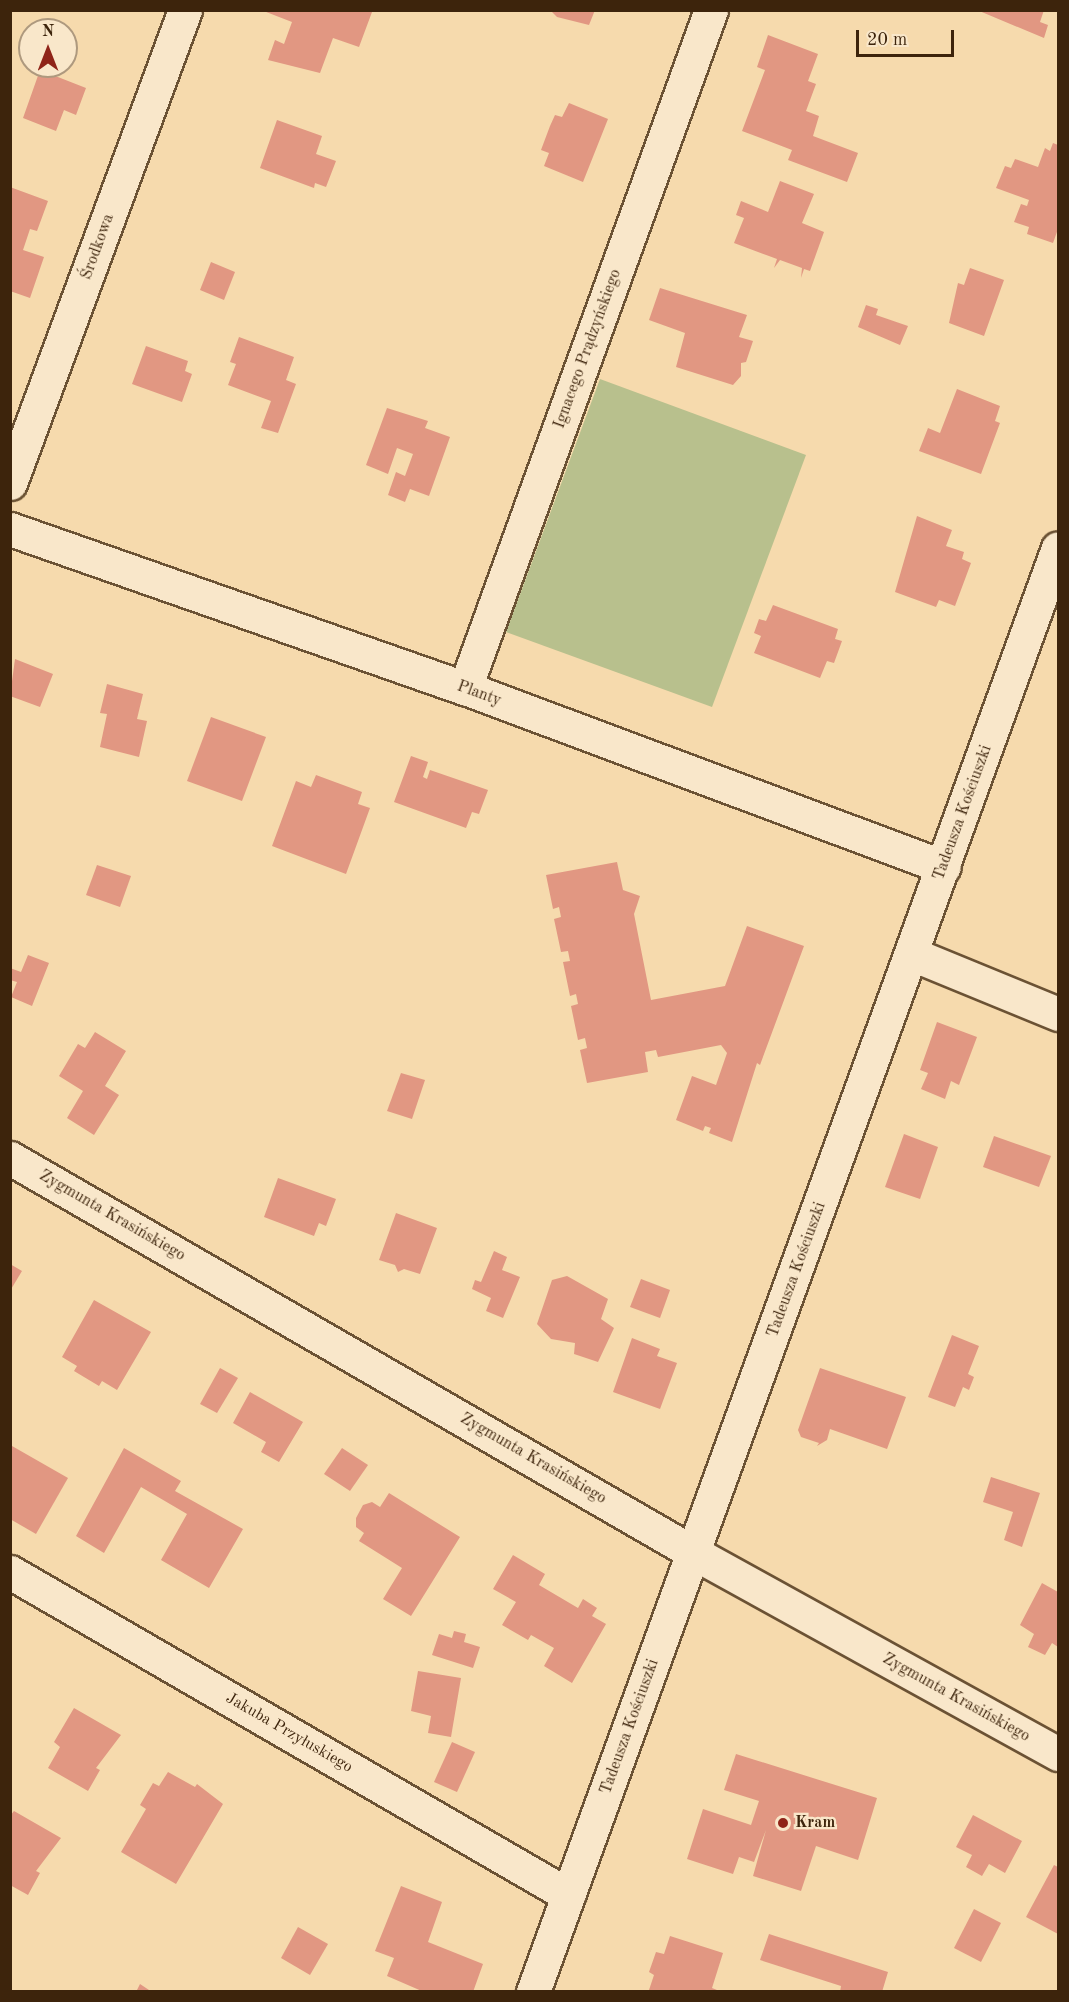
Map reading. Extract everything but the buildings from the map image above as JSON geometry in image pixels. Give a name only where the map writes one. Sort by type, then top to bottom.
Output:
[{"type":"street","name":"Środkowa","points":[[10,483],[184,10]]},
{"type":"street","name":"Ignacego Prądzyńskiego","points":[[465,688],[711,10]]},
{"type":"street","name":"Planty","points":[[10,529],[465,688],[944,867]]},
{"type":"street","name":"Tadeusza Kościuszki","points":[[533,1992],[1059,548]]},
{"type":"street","points":[[912,954],[1059,1014]]},
{"type":"street","name":"Zygmunta Krasińskiego","points":[[10,1158],[694,1553],[1059,1755]]},
{"type":"street","name":"Jakuba Przyłuskiego","points":[[10,1572],[568,1895]]},
{"type":"green space","points":[[600,379],[806,455],[712,707],[506,632]]},
{"type":"place","name":"Kram","points":[[783,1823]]}]
